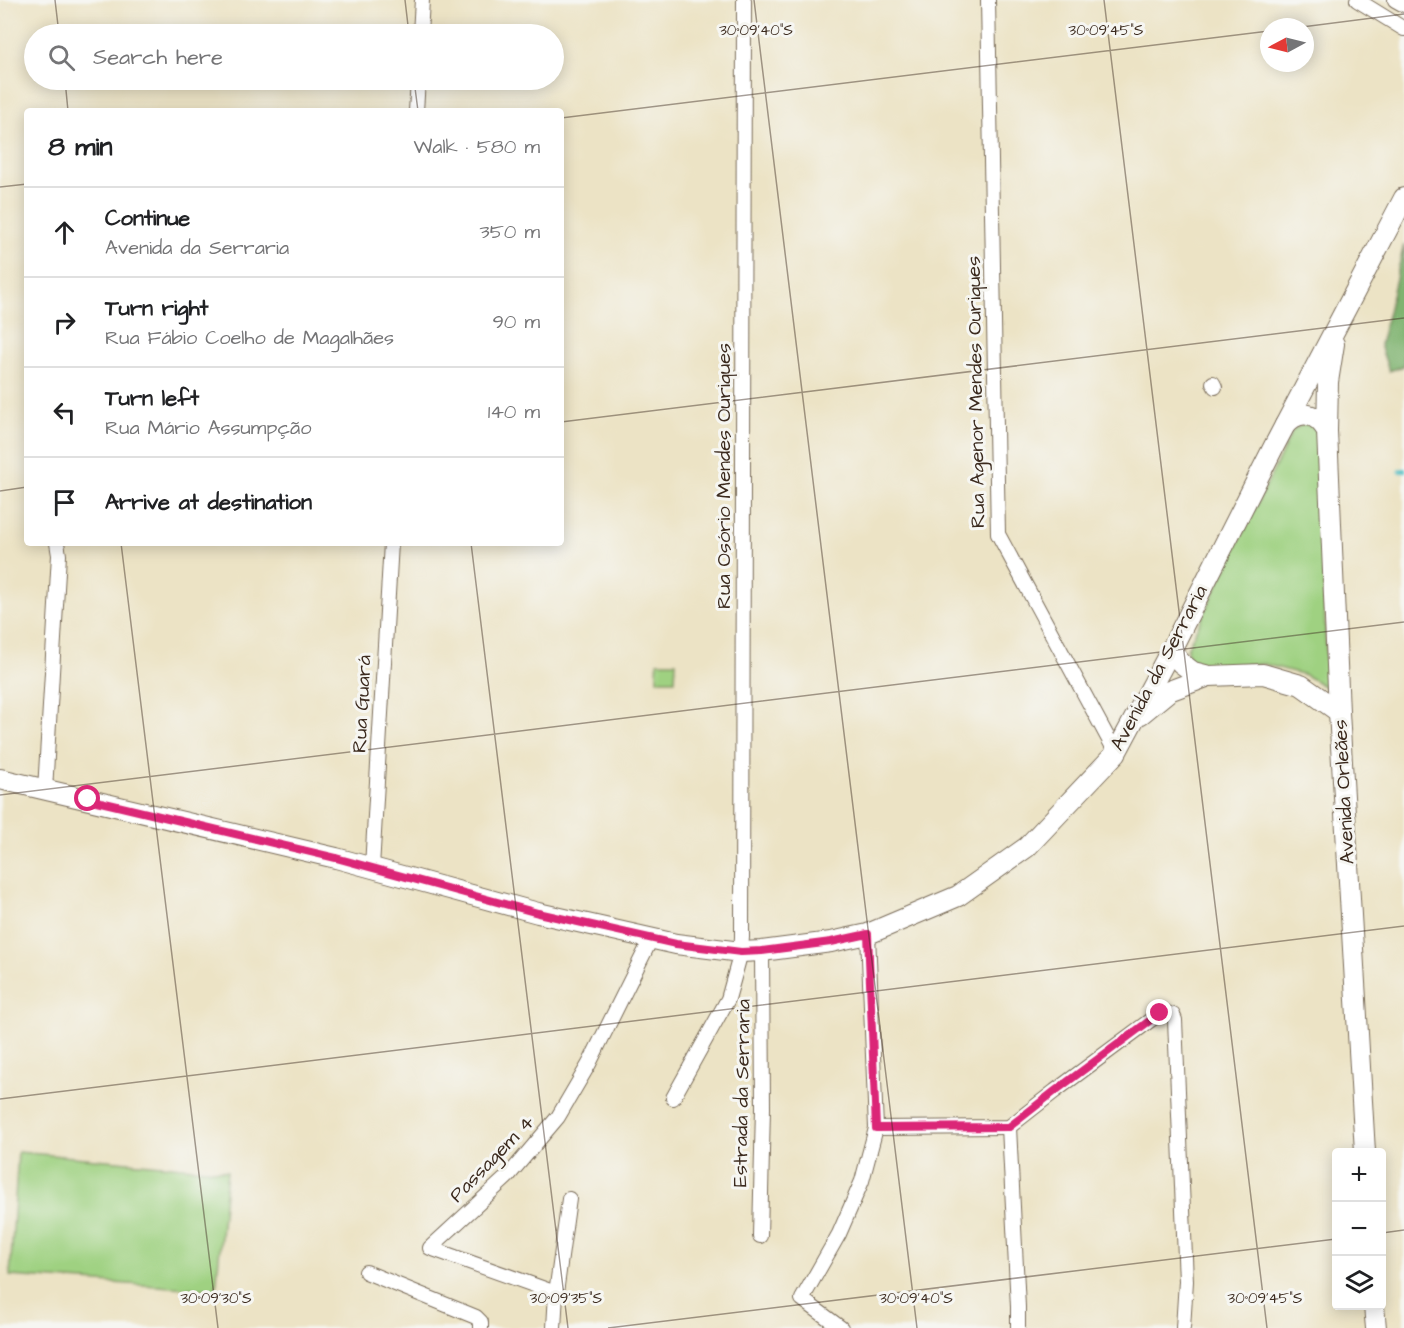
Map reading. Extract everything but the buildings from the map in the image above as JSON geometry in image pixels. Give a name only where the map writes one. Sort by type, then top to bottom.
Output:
[{"type":"main road","name":"Avenida da Serraria","points":[[0,779],[372,867],[538,913],[651,939],[741,952],[831,942],[868,934],[958,896],[1027,847],[1116,753],[1404,198]]},
{"type":"main road","name":"Avenida Orleães","points":[[1336,330],[1328,382],[1327,431],[1339,712],[1365,1148]]},
{"type":"main road","points":[[1285,425],[1296,416],[1309,415],[1321,421],[1327,431]]},
{"type":"main road","points":[[1171,650],[1181,663],[1193,672],[1209,676],[1263,674],[1301,685],[1339,712]]},
{"type":"main road","points":[[1136,717],[1169,691],[1209,676]]},
{"type":"main road","name":"Avenida da Serraria","points":[[0,786],[45,790]]},
{"type":"main road","points":[[1374,1310],[1376,1328]]},
{"type":"street","points":[[421,24],[422,0]]},
{"type":"street","name":"Rua Osório Mendes Ouriques","points":[[673,1098],[728,999],[741,952],[744,0]]},
{"type":"street","name":"Rua Agenor Mendes Ouriques","points":[[988,0],[998,534],[1116,753]]},
{"type":"street","points":[[1357,0],[1404,29]]},
{"type":"street","points":[[1395,0],[1404,6]]},
{"type":"street","points":[[416,108],[417,90]]},
{"type":"street","points":[[45,790],[59,555],[58,546]]},
{"type":"street","name":"Rua Guará","points":[[372,867],[391,546]]},
{"type":"street","points":[[841,1328],[802,1299],[839,1234],[862,1181],[876,1128],[868,934]]},
{"type":"street","name":"Passagem 4","points":[[556,1293],[430,1248],[508,1176],[558,1118],[589,1064],[651,939]]},
{"type":"street","name":"Estrada da Serraria","points":[[760,1236],[763,1108],[762,951]]},
{"type":"street","points":[[876,1128],[1009,1127],[1160,1013],[1169,1012],[1175,1020],[1186,1281],[1183,1328]]},
{"type":"street","points":[[1009,1127],[1018,1328]]},
{"type":"street","points":[[554,1328],[556,1293],[569,1199]]},
{"type":"street","points":[[366,1272],[476,1317],[481,1323],[481,1328]]},
{"type":"green space","points":[[1404,245],[1404,366],[1389,371],[1380,345]]},
{"type":"green space","points":[[1306,424],[1315,428],[1319,436],[1327,688],[1305,675],[1264,664],[1200,667],[1188,659],[1187,649],[1293,430]]},
{"type":"green space","points":[[657,662],[676,662],[675,680],[657,680]]},
{"type":"green space","points":[[18,1152],[227,1171],[216,1290],[10,1276]]},
{"type":"waterway","points":[[1400,471],[1404,470]]},
{"type":"route","points":[[88,799],[372,867],[538,913],[676,944],[741,952],[762,951],[831,942],[868,934],[876,1128],[1009,1127],[1160,1013]]}]
